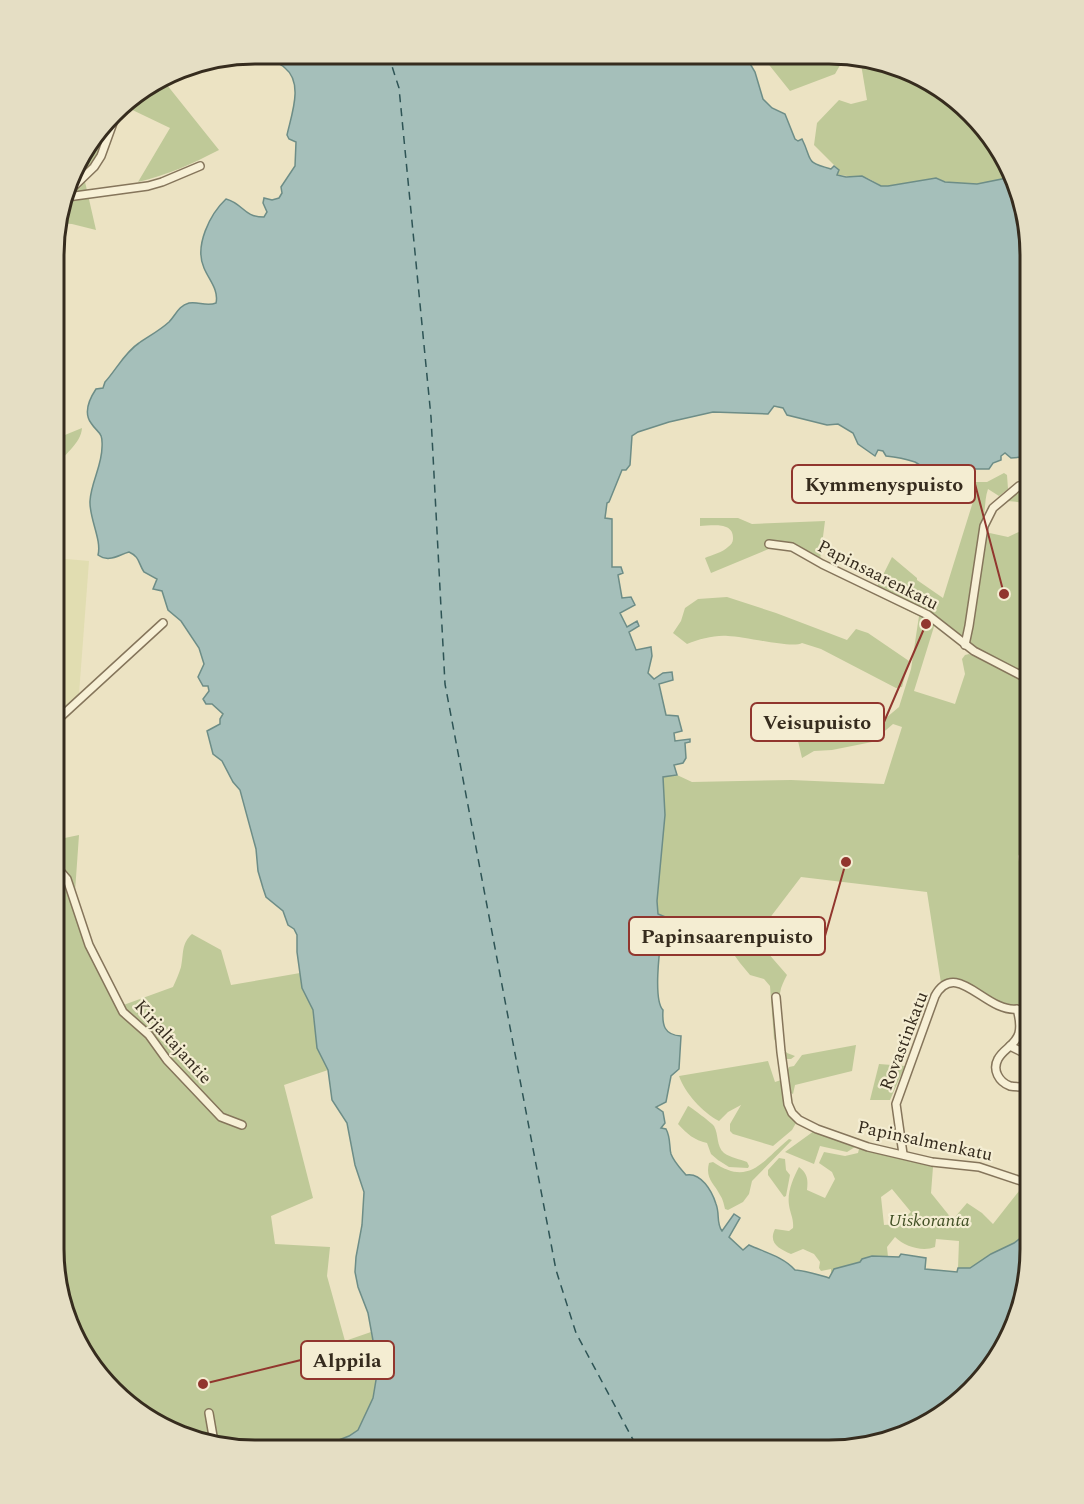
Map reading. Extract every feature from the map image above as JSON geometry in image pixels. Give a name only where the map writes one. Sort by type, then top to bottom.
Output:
[{"type":"street","points":[[80,181],[94,167],[108,135]]},
{"type":"street","points":[[75,195],[148,186],[200,166]]},
{"type":"street","points":[[965,645],[984,526],[993,508],[1018,486]]},
{"type":"street","name":"Papinsaarenkatu","points":[[769,544],[790,546],[928,615],[965,645],[1019,674]]},
{"type":"street","points":[[64,714],[163,623]]},
{"type":"street","name":"Kirjaltajantie","points":[[64,876],[89,945],[123,1012],[149,1035],[167,1060],[221,1117],[242,1125]]},
{"type":"street","name":"Rovastinkatu","points":[[903,1154],[897,1104],[939,989],[947,983],[959,982],[998,1006],[1009,1010],[1017,1009],[1019,1015]]},
{"type":"street","name":"Papinsalmenkatu","points":[[776,997],[787,1094],[794,1116],[804,1123],[878,1150],[936,1163],[979,1167],[1019,1180]]},
{"type":"street","name":"Rovastinkatu","points":[[1010,1046],[1019,1032]]},
{"type":"street","points":[[1019,1050],[1010,1046],[999,1057],[996,1065],[997,1075],[1010,1086],[1019,1086]]},
{"type":"street","points":[[209,1413],[213,1434]]},
{"type":"shaded area","points":[[64,559],[89,561],[79,694],[64,708]]},
{"type":"green space","points":[[768,64],[840,65],[835,74],[790,91]]},
{"type":"green space","points":[[862,68],[902,79],[924,90],[964,120],[980,139],[1000,171],[1009,194],[881,186],[868,178],[836,174],[839,170],[814,145],[817,123],[839,100],[851,104],[867,100]]},
{"type":"green space","points":[[168,86],[219,150],[179,169],[138,182],[170,128],[132,110]]},
{"type":"green space","points":[[101,144],[96,157],[84,171]]},
{"type":"green space","points":[[83,174],[96,230],[67,224],[71,206]]},
{"type":"green space","points":[[82,428],[75,445],[64,457],[64,435]]},
{"type":"green space","points":[[1004,473],[1007,475],[1008,489],[999,496],[988,489],[966,631],[962,639],[937,617],[914,691],[955,704],[965,674],[962,659],[969,654],[1019,679],[1019,1003],[1005,1004],[994,1000],[964,981],[953,980],[941,983],[927,892],[801,877],[769,919],[767,952],[787,975],[780,993],[780,1024],[785,1049],[787,1053],[795,1056],[786,1059],[774,1039],[770,986],[764,979],[750,975],[730,949],[724,933],[669,922],[668,918],[650,915],[641,775],[674,765],[677,775],[692,782],[791,780],[884,784],[902,727],[893,724],[872,742],[814,751],[802,758],[798,741],[787,729],[787,715],[811,741],[831,741],[868,733],[899,707],[911,669],[919,616],[789,549],[771,548],[711,573],[705,558],[726,549],[733,540],[732,533],[726,527],[700,526],[700,518],[738,518],[752,524],[825,521],[820,560],[877,587],[892,557],[917,580],[943,598],[976,492],[971,482],[987,482]]},
{"type":"green space","points":[[1019,489],[1019,503],[1007,501],[1006,498]]},
{"type":"green space","points":[[985,532],[1008,537],[1019,532],[1019,670],[973,647],[968,641],[974,624]]},
{"type":"green space","points":[[727,597],[847,640],[856,629],[868,633],[909,661],[902,687],[896,688],[821,649],[802,643],[788,644],[723,636],[687,644],[673,633],[681,621],[685,608],[698,599]]},
{"type":"green space","points":[[79,835],[74,906],[118,1007],[173,987],[181,967],[184,945],[192,934],[221,950],[231,985],[300,973],[302,988],[313,1010],[317,1047],[328,1070],[284,1085],[313,1198],[271,1216],[275,1244],[330,1247],[327,1276],[345,1341],[371,1332],[378,1368],[373,1398],[358,1430],[348,1439],[231,1438],[182,1425],[160,1414],[120,1384],[104,1365],[84,1333],[68,1286],[64,1248],[64,838]]},
{"type":"green space","points":[[856,1045],[852,1071],[795,1085],[793,1094],[789,1092],[786,1074],[789,1067],[794,1066],[802,1055]]},
{"type":"green space","points":[[768,1061],[775,1082],[781,1080],[781,1074],[792,1118],[796,1123],[792,1130],[773,1146],[733,1134],[730,1131],[730,1124],[741,1105],[728,1112],[719,1121],[695,1102],[679,1076]]},
{"type":"green space","points":[[879,1064],[905,1066],[890,1100],[870,1100]]},
{"type":"green space","points":[[688,1106],[714,1126],[724,1153],[747,1162],[748,1168],[729,1167],[711,1154],[707,1143],[694,1138],[681,1128],[678,1124]]},
{"type":"green space","points":[[814,1131],[855,1147],[847,1152],[820,1146],[814,1164],[785,1152]]},
{"type":"green space","points":[[789,1139],[792,1140],[752,1181],[749,1194],[743,1202],[728,1210],[725,1209],[722,1198],[709,1177],[709,1163],[713,1162],[737,1172],[746,1172],[763,1163]]},
{"type":"green space","name":"Uiskoranta","points":[[859,1149],[919,1161],[933,1167],[931,1193],[956,1224],[958,1222],[955,1217],[967,1203],[993,1224],[1019,1191],[1019,1258],[982,1281],[958,1268],[959,1241],[936,1239],[935,1247],[920,1249],[895,1237],[887,1247],[888,1257],[872,1256],[861,1268],[829,1278],[831,1269],[821,1271],[820,1262],[814,1254],[803,1249],[791,1254],[776,1245],[773,1234],[775,1229],[789,1231],[793,1228],[789,1196],[799,1167],[807,1177],[807,1190],[825,1198],[835,1179],[832,1172],[819,1163],[824,1152],[845,1156],[858,1153]],"holes":[[[892,1189],[911,1212],[898,1224],[884,1225],[881,1197]]]},
{"type":"green space","points":[[779,1158],[785,1159],[786,1170],[790,1175],[784,1197],[768,1175],[768,1170]]},
{"type":"water","points":[[279,64],[750,64],[763,99],[772,108],[785,114],[795,139],[798,141],[802,139],[810,160],[831,169],[834,166],[839,170],[837,175],[862,176],[881,186],[936,178],[945,182],[977,184],[1003,179],[1016,218],[1019,243],[1019,457],[1011,458],[1005,453],[1001,456],[1001,460],[993,463],[989,469],[969,469],[969,478],[962,478],[960,473],[926,468],[912,461],[886,456],[883,451],[878,450],[875,456],[858,444],[853,433],[838,424],[827,425],[787,415],[783,408],[774,406],[768,414],[713,412],[669,422],[632,436],[630,465],[626,470],[622,470],[607,503],[605,518],[612,519],[612,567],[621,567],[623,573],[618,575],[622,598],[631,597],[635,605],[620,613],[627,627],[637,621],[639,626],[629,632],[636,650],[651,647],[652,656],[648,673],[654,679],[663,673],[672,672],[673,680],[659,684],[666,715],[678,716],[682,731],[674,733],[675,741],[690,739],[690,742],[685,743],[686,758],[683,763],[674,765],[677,775],[663,777],[665,815],[657,901],[658,914],[668,918],[668,921],[663,921],[658,994],[665,1028],[671,1034],[681,1036],[679,1069],[671,1076],[666,1102],[656,1107],[663,1112],[665,1123],[661,1128],[668,1132],[674,1160],[686,1175],[696,1176],[709,1188],[717,1208],[722,1231],[734,1214],[740,1218],[729,1237],[743,1250],[749,1245],[780,1258],[795,1270],[829,1278],[834,1269],[860,1262],[862,1259],[872,1256],[899,1257],[901,1254],[926,1258],[925,1269],[957,1272],[958,1268],[970,1268],[1019,1239],[1016,1286],[1000,1333],[987,1355],[954,1392],[913,1420],[866,1436],[841,1439],[341,1439],[358,1430],[373,1398],[378,1368],[368,1313],[355,1272],[364,1192],[355,1165],[347,1123],[332,1100],[328,1070],[317,1048],[313,1010],[302,988],[297,935],[288,925],[283,911],[266,897],[240,790],[222,761],[213,754],[207,731],[220,724],[223,714],[212,704],[206,704],[203,699],[209,691],[208,686],[203,686],[198,677],[204,664],[199,648],[181,621],[168,610],[162,591],[153,589],[157,579],[144,572],[135,556],[129,552],[114,558],[98,555],[98,543],[90,508],[102,447],[101,435],[91,423],[88,414],[88,405],[96,389],[103,388],[105,382],[129,351],[169,322],[182,306],[189,303],[216,303],[215,289],[201,259],[202,240],[214,213],[226,199],[237,204],[247,213],[264,217],[267,212],[263,203],[264,198],[272,200],[279,198],[282,193],[281,187],[295,166],[296,142],[289,139],[287,135],[295,100],[294,82],[291,74]]},
{"type":"ferry route","points":[[391,64],[399,88],[431,417],[445,684],[556,1270],[576,1333],[633,1439]]},
{"type":"place","name":"Kymmenyspuisto","points":[[1004,594]]},
{"type":"place","name":"Veisupuisto","points":[[926,624]]},
{"type":"place","name":"Papinsaarenpuisto","points":[[846,862]]},
{"type":"place","name":"Alppila","points":[[203,1384]]}]
